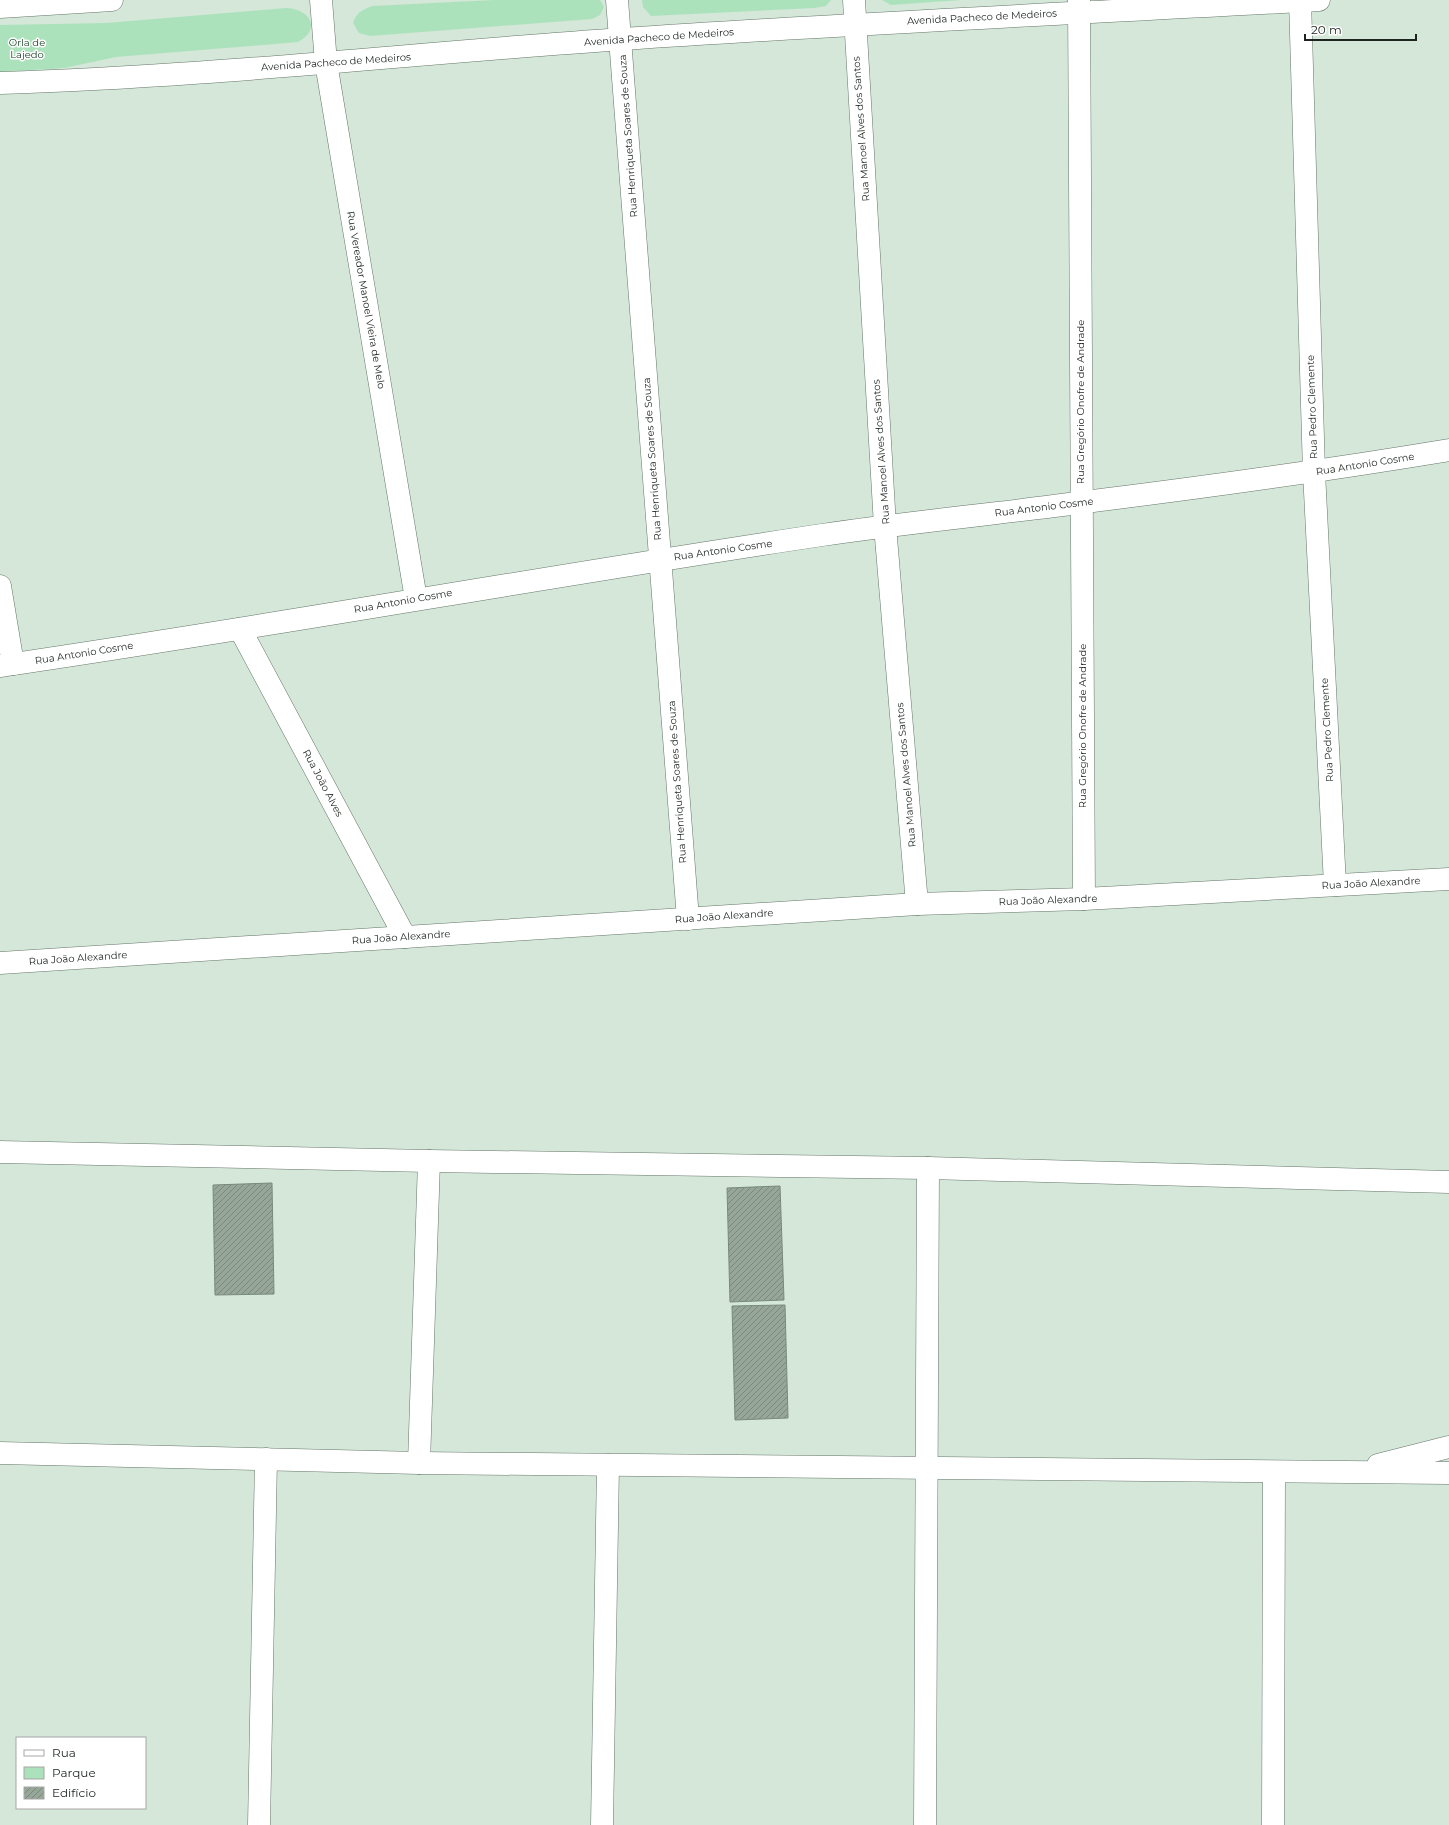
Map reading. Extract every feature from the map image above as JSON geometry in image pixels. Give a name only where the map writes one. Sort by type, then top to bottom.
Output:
[{"type":"street","points":[[0,7],[112,0]]},
{"type":"street","name":"Rua Vereador Manoel Vieira de Melo","points":[[321,0],[326,63],[416,599]]},
{"type":"street","name":"Rua Henriqueta Soares de Souza","points":[[617,0],[688,919]]},
{"type":"street","name":"Rua Manoel Alves dos Santos","points":[[854,0],[886,526],[917,904]]},
{"type":"street","name":"Avenida Pacheco de Medeiros","points":[[0,84],[58,82],[326,63],[621,39],[855,24],[1079,6],[1307,0]]},
{"type":"street","name":"Rua Pedro Clemente","points":[[1307,0],[1314,472],[1335,885]]},
{"type":"street","name":"Rua Gregório Onofre de Andrade","points":[[1079,6],[1084,899]]},
{"type":"street","name":"Rua Antonio Cosme","points":[[7,665],[240,629],[659,559],[886,526],[1081,503],[1314,472],[1449,450]]},
{"type":"street","points":[[0,586],[7,665]]},
{"type":"street","name":"Rua João Alves","points":[[240,629],[405,937]]},
{"type":"street","name":"Rua João Alexandre","points":[[0,964],[917,904],[1084,899],[1449,879]]},
{"type":"street","points":[[0,1152],[429,1161],[928,1168],[1449,1182]]},
{"type":"street","points":[[419,1463],[429,1161]]},
{"type":"street","points":[[925,1825],[928,1168]]},
{"type":"street","points":[[1347,1473],[1449,1447]]},
{"type":"street","points":[[0,1453],[419,1463],[1449,1473]]},
{"type":"street","points":[[259,1825],[266,1459]]},
{"type":"street","points":[[602,1825],[608,1465]]},
{"type":"street","points":[[1273,1825],[1274,1472]]},
{"type":"green space","points":[[494,0],[600,0],[604,7],[600,15],[592,19],[370,36],[359,33],[353,23],[360,12],[372,6]]},
{"type":"green space","points":[[642,0],[831,0],[826,6],[814,8],[651,16],[643,7]]},
{"type":"green space","points":[[882,0],[961,0],[891,5]]},
{"type":"green space","name":"Orla de Lajedo","points":[[286,8],[301,12],[310,20],[310,31],[298,42],[116,57],[64,68],[0,72],[0,25],[106,23]]},
{"type":"building","points":[[272,1183],[274,1294],[215,1295],[213,1185]]},
{"type":"building","points":[[780,1186],[784,1300],[730,1302],[727,1188]]},
{"type":"building","points":[[785,1305],[788,1418],[735,1420],[732,1306]]}]
